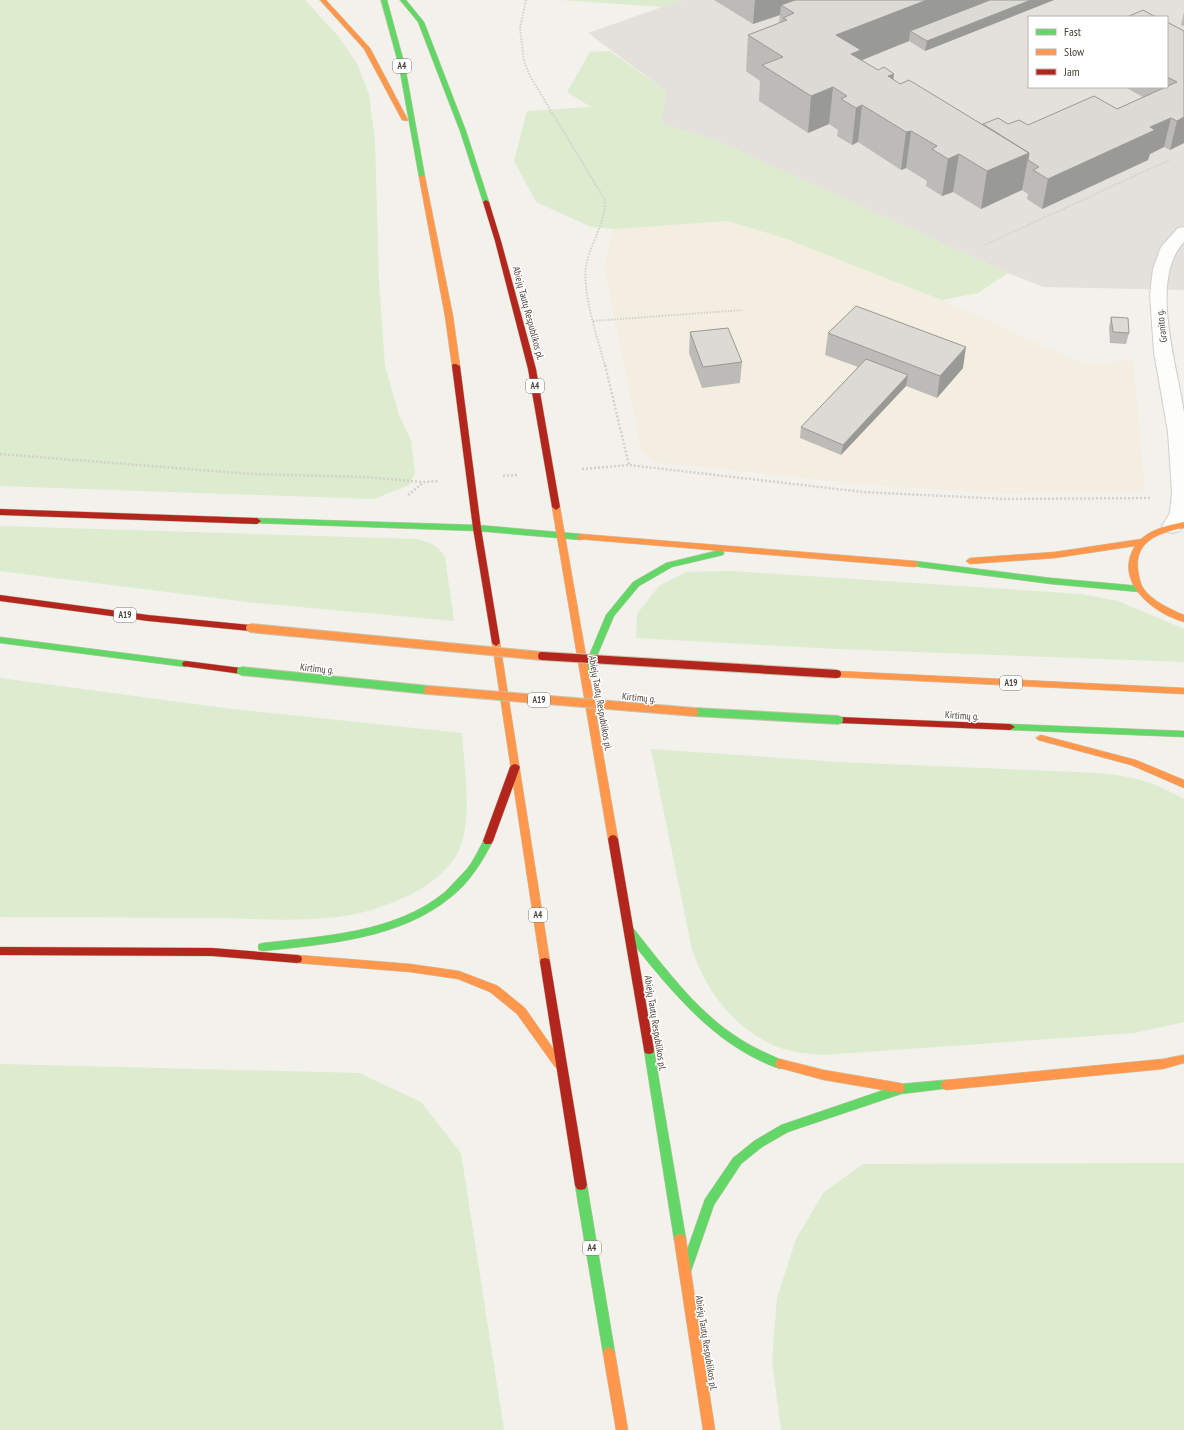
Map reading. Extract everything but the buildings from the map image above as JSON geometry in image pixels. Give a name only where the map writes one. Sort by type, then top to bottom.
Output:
[{"type":"highway","points":[[323,0],[341,18],[366,48],[413,133]]},
{"type":"highway","name":"A4","points":[[384,0],[402,66],[413,133],[449,316],[477,528],[516,764],[561,1066],[622,1430]]},
{"type":"highway","name":"Abiejų Tautų Respublikos pl.","points":[[403,0],[421,22],[463,131],[504,262],[532,368],[630,931],[709,1430]]},
{"type":"highway","points":[[421,7],[421,22]]},
{"type":"highway","points":[[0,512],[477,528],[740,548],[927,565],[1051,581],[1140,589]]},
{"type":"highway","points":[[1178,526],[1153,533],[1140,542],[1132,555],[1132,570],[1140,589],[1159,606],[1184,618]]},
{"type":"highway","points":[[927,565],[1054,554],[1140,542]]},
{"type":"highway","points":[[585,676],[610,615],[636,584],[669,565],[740,548]]},
{"type":"highway","name":"A19","points":[[0,598],[148,618],[554,657],[837,674],[1184,691]]},
{"type":"highway","name":"Kirtimų g.","points":[[0,640],[241,671],[439,692],[656,710],[999,728],[1184,734]]},
{"type":"highway","points":[[999,728],[1121,758],[1166,774],[1184,784]]},
{"type":"highway","points":[[212,952],[334,939],[382,929],[424,911],[450,893],[472,872],[485,848],[516,764]]},
{"type":"highway","points":[[630,931],[695,1008],[721,1032],[752,1053],[807,1070],[901,1089]]},
{"type":"highway","points":[[0,950],[212,952],[410,968],[459,975],[494,989],[521,1011],[561,1066]]},
{"type":"highway","points":[[685,1271],[709,1203],[737,1161],[758,1144],[785,1128],[901,1089],[1163,1064],[1184,1059]]},
{"type":"street","name":"Granito g.","points":[[1178,526],[1182,498],[1181,434],[1167,380],[1158,308],[1158,287],[1161,268],[1168,252],[1177,237],[1184,232]]},
{"type":"path","points":[[526,0],[520,28],[524,60],[530,76],[604,200],[605,212],[587,262],[585,276],[593,321],[629,465],[863,492],[1006,499],[1182,498]]},
{"type":"path","points":[[985,245],[1169,160]]},
{"type":"path","points":[[593,321],[743,310]]},
{"type":"path","points":[[0,454],[251,474],[365,477],[424,482]]},
{"type":"shaded area","points":[[682,0],[1184,0],[1184,290],[1043,287],[1008,273],[717,141],[661,123],[666,91],[588,33]]},
{"type":"shaded area","points":[[728,221],[784,238],[942,300],[1086,365],[1133,359],[1145,491],[1006,494],[858,484],[656,462],[642,453],[604,266],[614,229]]},
{"type":"green space","points":[[0,0],[305,0],[339,37],[357,64],[369,94],[375,142],[379,282],[385,366],[399,415],[411,440],[415,473],[409,485],[374,499],[0,486]]},
{"type":"green space","points":[[561,0],[682,0],[663,7]]},
{"type":"green space","points":[[610,51],[666,91],[661,123],[717,141],[1008,273],[978,293],[942,300],[784,238],[728,221],[614,229],[591,227],[536,202],[514,161],[527,111],[591,107],[567,92],[590,52]]},
{"type":"green space","points":[[0,526],[416,539],[433,545],[445,557],[454,621],[256,603],[0,571]]},
{"type":"green space","points":[[730,571],[1081,594],[1118,601],[1184,629],[1184,662],[837,649],[636,638],[637,614],[659,586],[686,572]]},
{"type":"green space","points":[[0,678],[232,709],[462,733],[467,808],[466,823],[459,850],[452,862],[442,873],[417,891],[374,909],[343,916],[291,920],[221,918],[0,917]]},
{"type":"green space","points":[[651,749],[839,762],[1099,773],[1133,778],[1153,784],[1173,793],[1184,799],[1184,1022],[1134,1033],[822,1055],[802,1053],[777,1047],[771,1044],[744,1027],[732,1017],[713,993],[698,965],[692,950]]},
{"type":"green space","points":[[0,1064],[359,1073],[421,1102],[461,1153],[504,1430],[0,1430]]},
{"type":"green space","points":[[1184,1163],[1184,1430],[781,1430],[772,1360],[777,1298],[796,1239],[824,1192],[863,1164]]},
{"type":"traffic: fast","points":[[384,0],[402,66],[422,177]]},
{"type":"traffic: fast","points":[[403,0],[421,22],[463,131],[486,202]]},
{"type":"traffic: fast","points":[[257,521],[477,528],[581,537]]},
{"type":"traffic: fast","points":[[585,675],[610,615],[636,584],[669,565],[720,553]]},
{"type":"traffic: fast","points":[[915,564],[1051,581],[1140,589]]},
{"type":"traffic: fast","points":[[0,640],[186,664]]},
{"type":"traffic: fast","points":[[241,671],[428,690]]},
{"type":"traffic: fast","points":[[694,712],[839,720]]},
{"type":"traffic: fast","points":[[1010,727],[1184,734]]},
{"type":"traffic: fast","points":[[263,947],[295,944],[361,933],[393,924],[422,912],[448,894],[471,871],[488,841]]},
{"type":"traffic: fast","points":[[630,932],[679,991],[715,1026],[756,1054],[780,1064]]},
{"type":"traffic: fast","points":[[649,1050],[680,1239]]},
{"type":"traffic: fast","points":[[686,1270],[709,1203],[737,1161],[758,1144],[785,1128],[901,1089],[946,1085]]},
{"type":"traffic: fast","points":[[581,1185],[609,1353]]},
{"type":"traffic: slow","points":[[323,0],[367,48],[405,120]]},
{"type":"traffic: slow","points":[[422,177],[449,316],[456,366]]},
{"type":"traffic: slow","points":[[556,507],[613,839]]},
{"type":"traffic: slow","points":[[1184,525],[1164,530],[1146,539],[1139,545],[1134,553],[1133,562],[1137,584],[1144,595],[1160,607],[1184,619]]},
{"type":"traffic: slow","points":[[581,537],[915,564]]},
{"type":"traffic: slow","points":[[970,561],[1055,555],[1140,542]]},
{"type":"traffic: slow","points":[[250,628],[542,656]]},
{"type":"traffic: slow","points":[[496,643],[545,962]]},
{"type":"traffic: slow","points":[[837,674],[1184,691]]},
{"type":"traffic: slow","points":[[428,690],[694,712]]},
{"type":"traffic: slow","points":[[1041,738],[1133,762],[1184,784]]},
{"type":"traffic: slow","points":[[297,959],[410,968],[459,975],[494,989],[521,1011],[559,1064]]},
{"type":"traffic: slow","points":[[946,1085],[1163,1064],[1184,1059]]},
{"type":"traffic: slow","points":[[780,1064],[824,1075],[900,1088]]},
{"type":"traffic: slow","points":[[680,1239],[709,1430]]},
{"type":"traffic: slow","points":[[609,1353],[622,1430]]},
{"type":"traffic: jam","points":[[486,202],[498,241],[532,369],[556,507]]},
{"type":"traffic: jam","points":[[456,366],[477,528],[496,643]]},
{"type":"traffic: jam","points":[[0,512],[257,521]]},
{"type":"traffic: jam","points":[[0,598],[148,618],[250,628]]},
{"type":"traffic: jam","points":[[542,656],[837,674]]},
{"type":"traffic: jam","points":[[186,664],[241,671]]},
{"type":"traffic: jam","points":[[839,720],[1010,727]]},
{"type":"traffic: jam","points":[[488,841],[515,767]]},
{"type":"traffic: jam","points":[[613,839],[649,1050]]},
{"type":"traffic: jam","points":[[0,951],[212,952],[297,959]]},
{"type":"traffic: jam","points":[[545,962],[581,1185]]}]
